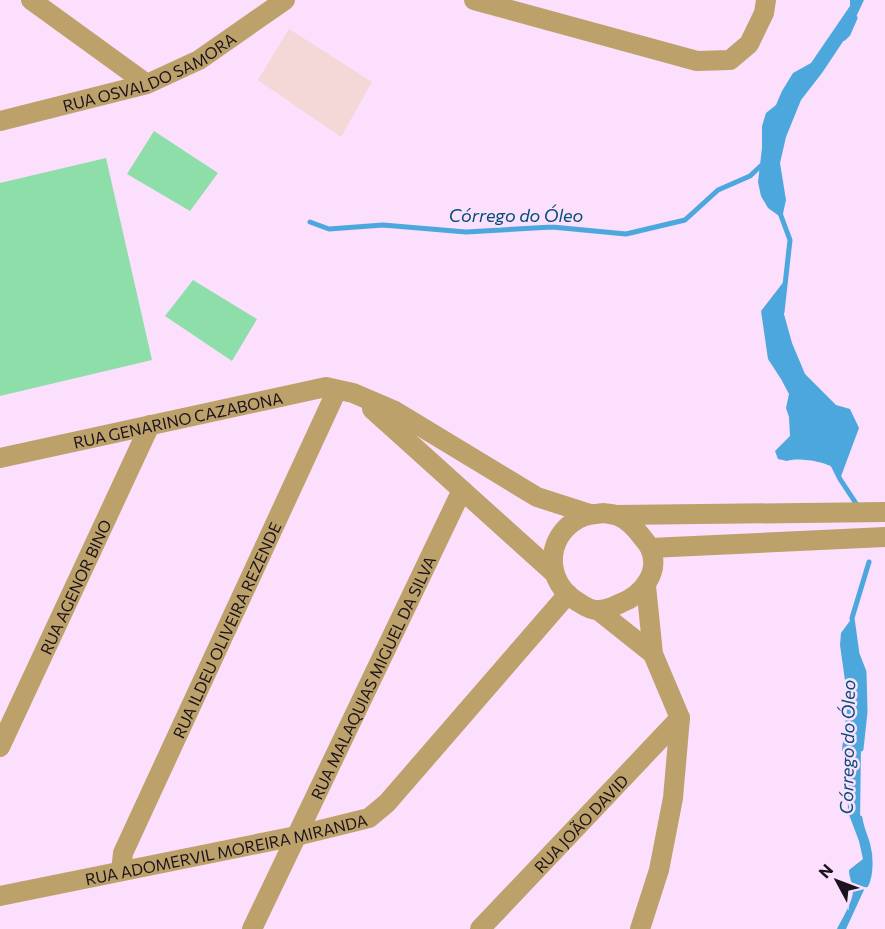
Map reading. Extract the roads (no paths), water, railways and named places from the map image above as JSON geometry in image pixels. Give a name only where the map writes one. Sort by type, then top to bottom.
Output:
[{"type":"street","points":[[31,0],[147,84]]},
{"type":"street","name":"RUA OSVALDO SAMORA","points":[[0,121],[147,84],[199,60],[285,0]]},
{"type":"street","points":[[474,0],[697,61],[730,60],[749,44],[764,13],[766,0]]},
{"type":"street","name":"RUA GENARINO CAZABONA","points":[[0,458],[326,387],[395,411],[537,497],[590,514]]},
{"type":"street","points":[[345,392],[394,428],[553,573],[557,582],[573,600],[599,611],[653,654]]},
{"type":"street","name":"RUA ILDEU OLIVEIRA REZENDE","points":[[121,872],[123,853],[345,392]]},
{"type":"street","name":"RUA AGENOR BINO","points":[[0,747],[150,425]]},
{"type":"street","name":"RUA MALAQUIAS MIGUEL DA SILVA","points":[[252,929],[462,490]]},
{"type":"street","points":[[553,573],[554,551],[560,536],[567,527],[590,514],[885,512]]},
{"type":"street","points":[[599,611],[626,602],[637,595],[646,586],[652,573],[653,560],[650,548],[636,529],[617,515]]},
{"type":"street","points":[[650,548],[885,537]]},
{"type":"street","points":[[640,929],[659,870],[673,798],[680,718],[653,654],[646,586]]},
{"type":"street","name":"RUA ADOMERVIL MOREIRA MIRANDA","points":[[0,896],[369,819],[387,803],[568,594]]},
{"type":"street","name":"RUA JOÃO DAVID","points":[[480,929],[680,718]]},
{"type":"water","points":[[850,0],[864,0],[848,34],[801,100],[786,137],[780,163],[786,200],[782,218],[768,208],[761,196],[758,182],[762,126],[766,113],[776,105],[793,73],[811,63],[850,6]]},
{"type":"water","points":[[790,240],[782,307],[792,343],[805,374],[836,405],[850,409],[859,428],[840,479],[836,470],[826,464],[778,459],[775,451],[790,436],[786,408],[789,394],[768,359],[761,311],[785,280]]},
{"type":"water","points":[[852,618],[857,654],[864,672],[865,712],[861,744],[860,823],[869,848],[869,879],[846,929],[837,929],[852,898],[853,889],[849,870],[863,859],[848,812],[847,762],[842,750],[848,702],[840,645],[841,633]]},
{"type":"waterway","points":[[844,38],[855,18]]},
{"type":"waterway","name":"Córrego do Óleo","points":[[310,222],[329,229],[383,225],[466,232],[552,227],[626,234],[685,220],[718,190],[750,176],[765,162]]},
{"type":"waterway","points":[[780,213],[790,240],[782,312]]},
{"type":"waterway","points":[[833,465],[859,508]]},
{"type":"waterway","name":"Córrego do Óleo","points":[[861,749],[865,712],[864,672],[857,654],[852,618],[869,562]]},
{"type":"waterway","name":"Córrego do Óleo","points":[[860,818],[870,855],[870,871],[866,885]]}]
